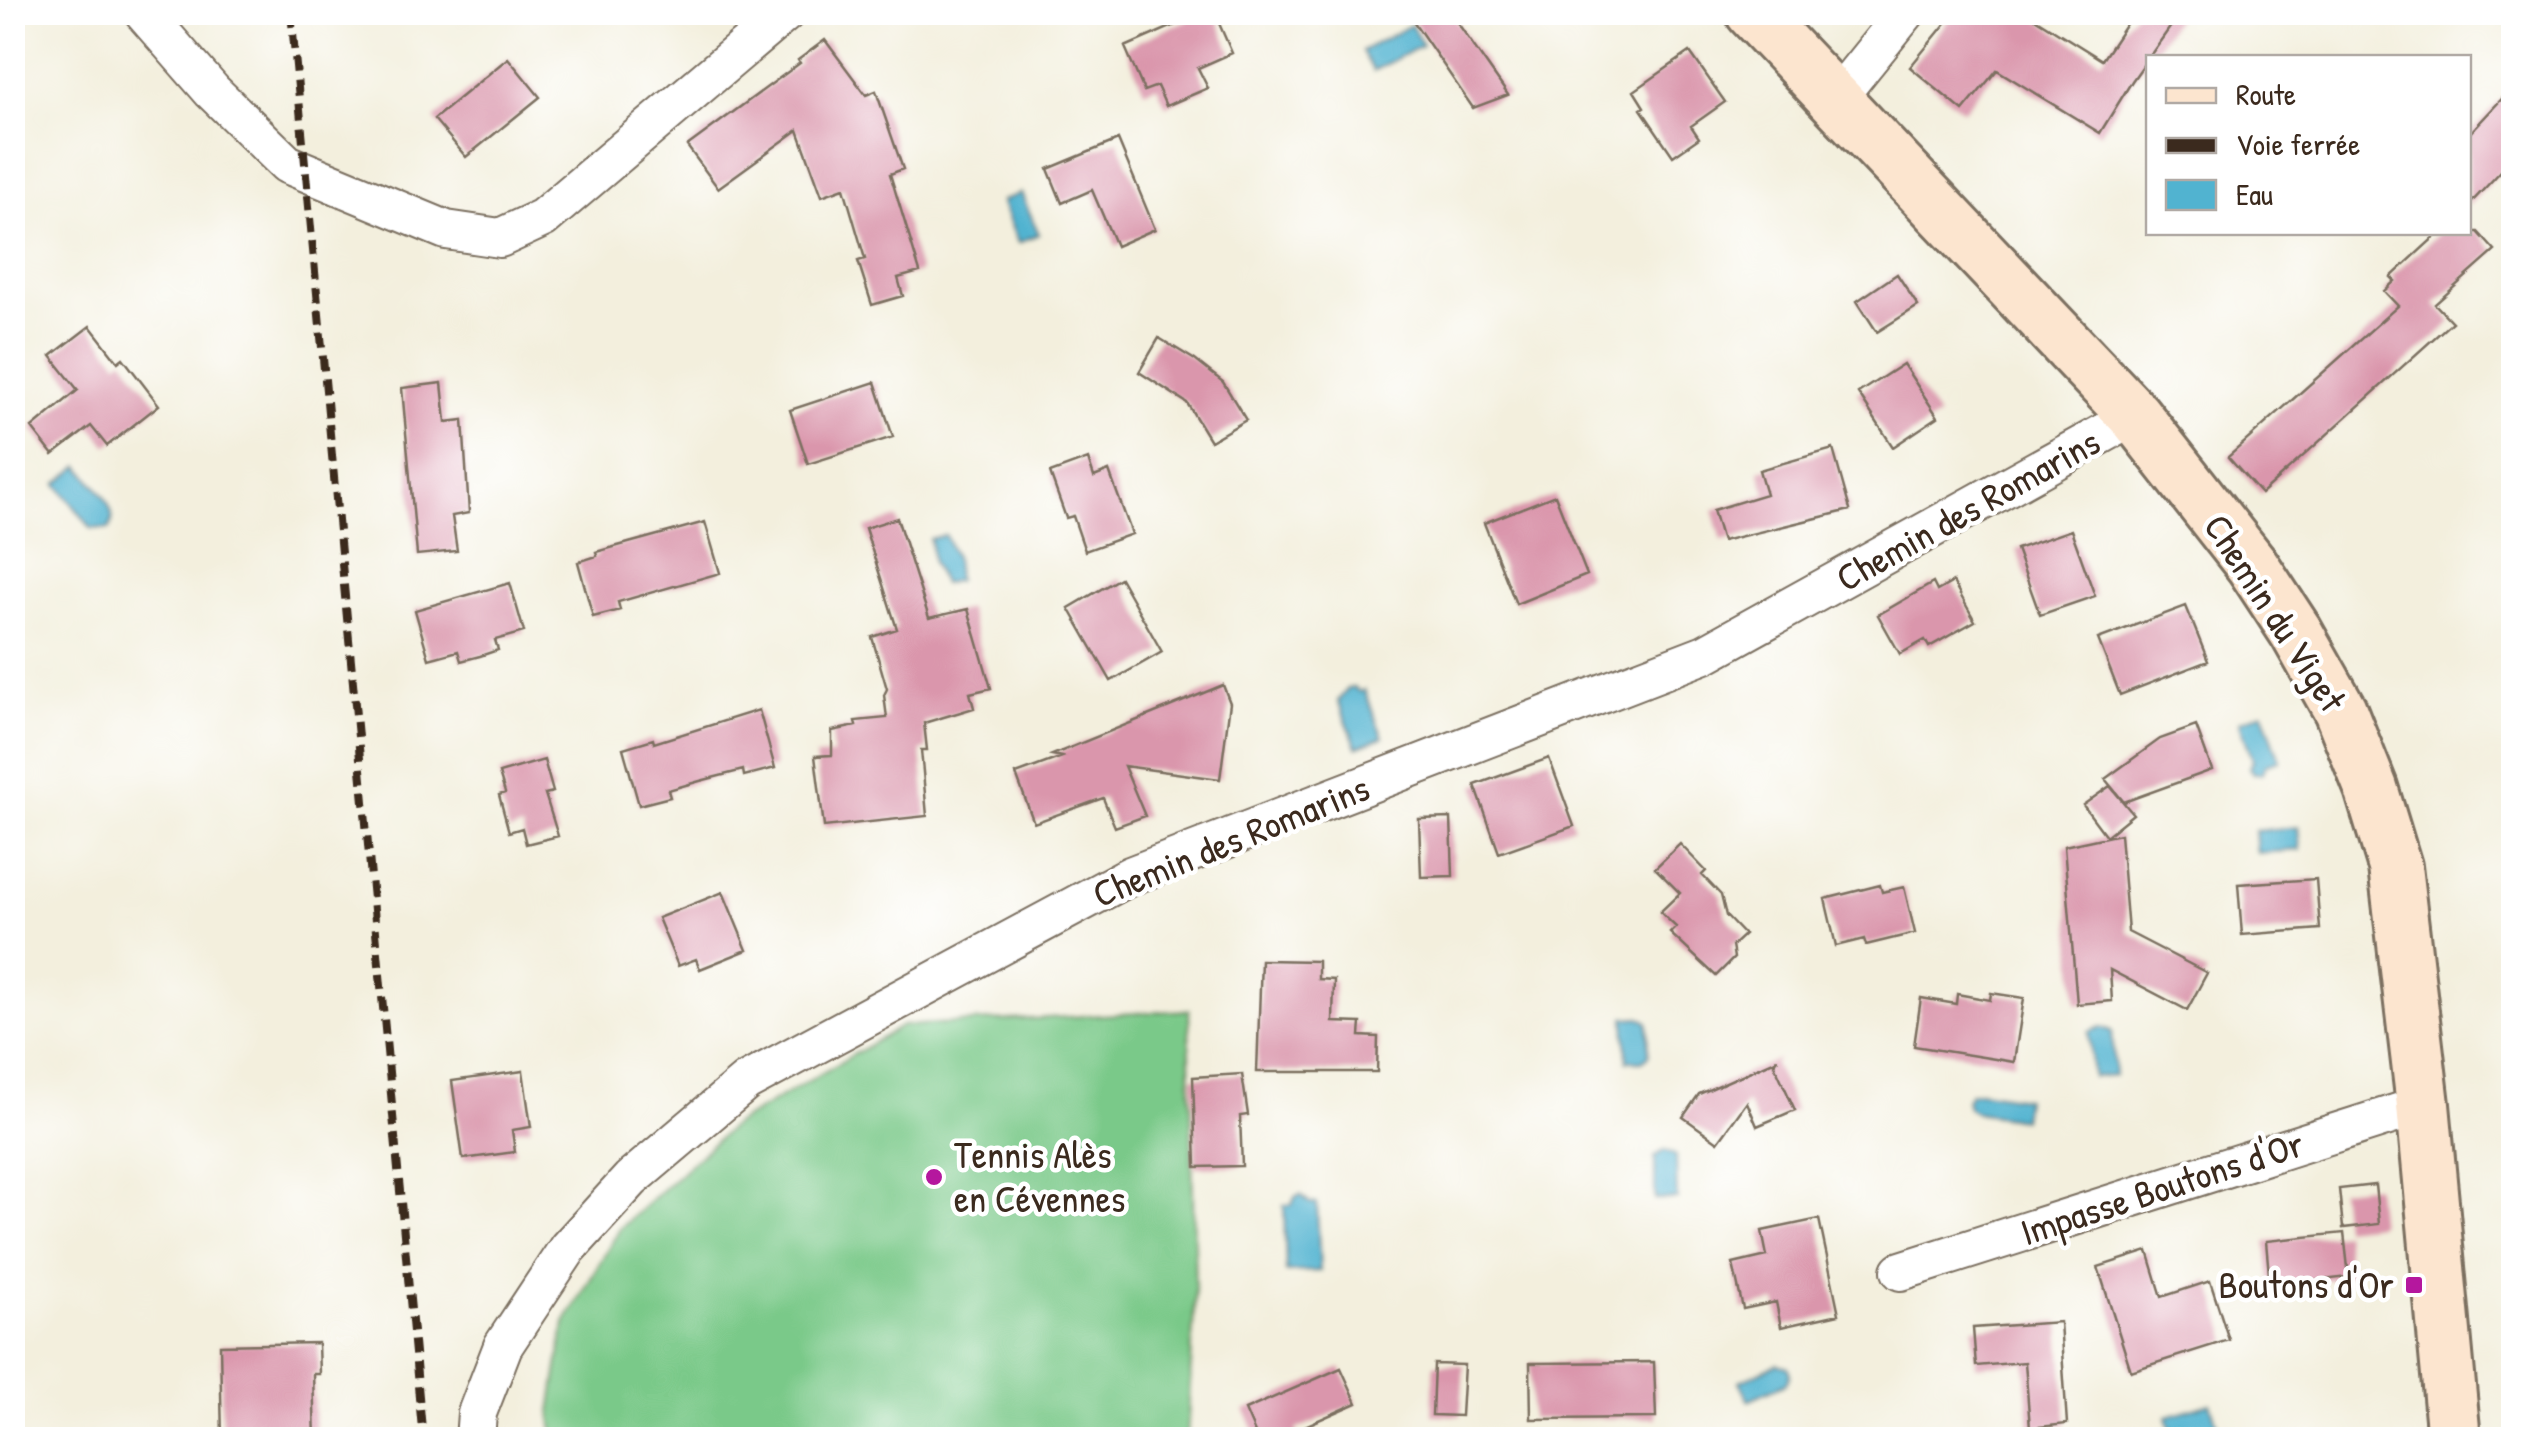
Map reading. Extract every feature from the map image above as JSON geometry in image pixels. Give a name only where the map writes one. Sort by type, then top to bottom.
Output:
[{"type":"street","points":[[143,12],[212,91],[287,164],[446,230],[500,238],[543,218],[786,12]]},
{"type":"street","name":"Chemin du Viget","points":[[1752,12],[2135,416],[2252,565],[2340,710],[2395,867],[2423,1105],[2454,1440]]},
{"type":"street","points":[[1835,100],[1906,12]]},
{"type":"street","name":"Chemin des Romarins","points":[[475,1440],[477,1413],[503,1346],[568,1248],[630,1180],[746,1082],[1130,876],[1705,654],[2135,416]]},
{"type":"street","name":"Impasse Boutons d'Or","points":[[1902,1271],[2423,1105]]},
{"type":"green space","name":"Tennis Alès en Cévennes","points":[[1189,1010],[1195,1289],[1187,1439],[555,1439],[551,1411],[565,1323],[620,1228],[732,1126],[902,1026]]},
{"type":"water","points":[[1411,25],[1422,45],[1373,71],[1362,51]]},
{"type":"water","points":[[1021,193],[1039,234],[1018,243],[1001,201]]},
{"type":"water","points":[[80,466],[109,505],[109,529],[91,528],[57,484]]},
{"type":"water","points":[[945,535],[955,557],[957,580],[942,584],[933,563],[930,539]]},
{"type":"water","points":[[1348,688],[1359,692],[1364,690],[1383,737],[1357,747],[1338,701]]},
{"type":"water","points":[[2263,712],[2280,760],[2266,764],[2262,773],[2254,773],[2239,721]]},
{"type":"water","points":[[2298,827],[2300,850],[2257,853],[2255,831]]},
{"type":"water","points":[[1641,1017],[1648,1022],[1649,1056],[1642,1061],[1627,1061],[1625,1018]]},
{"type":"water","points":[[2101,1027],[2112,1031],[2115,1075],[2093,1077],[2089,1032]]},
{"type":"water","points":[[1970,1093],[2025,1098],[2022,1119],[1968,1108],[1966,1100]]},
{"type":"water","points":[[1665,1150],[1676,1156],[1677,1199],[1655,1199],[1655,1157]]},
{"type":"water","points":[[1301,1195],[1317,1204],[1320,1271],[1286,1272],[1284,1205],[1292,1205],[1295,1197]]},
{"type":"water","points":[[1777,1364],[1788,1367],[1786,1383],[1748,1400],[1740,1381]]},
{"type":"water","points":[[2210,1403],[2217,1424],[2173,1437],[2167,1416]]},
{"type":"building","points":[[1205,12],[1214,12],[1232,53],[1198,68],[1208,88],[1166,106],[1157,86],[1144,91],[1125,47]]},
{"type":"building","points":[[1407,12],[1450,12],[1508,95],[1473,108]]},
{"type":"building","points":[[1955,12],[2025,12],[2102,60],[2134,12],[2181,12],[2150,55],[2146,55],[2146,61],[2100,133],[1997,70],[1963,111],[1910,67]]},
{"type":"building","points":[[825,40],[866,95],[876,91],[903,169],[890,174],[920,272],[898,278],[903,296],[872,305],[858,261],[865,259],[844,188],[822,196],[798,130],[718,188],[687,146],[800,63],[798,60]]},
{"type":"building","points":[[1690,52],[1725,102],[1691,126],[1699,138],[1673,156],[1641,109],[1644,107],[1634,91]]},
{"type":"building","points":[[508,58],[540,97],[466,157],[434,119]]},
{"type":"building","points":[[2514,86],[2514,157],[2471,203],[2471,132]]},
{"type":"building","points":[[1118,140],[1155,229],[1116,246],[1092,190],[1062,203],[1048,169]]},
{"type":"building","points":[[2478,232],[2495,251],[2435,304],[2452,322],[2261,494],[2228,457],[2398,306],[2384,291],[2395,281],[2391,277],[2437,235]]},
{"type":"building","points":[[1897,274],[1918,306],[1877,332],[1857,301]]},
{"type":"building","points":[[90,326],[118,362],[123,358],[159,405],[107,446],[91,426],[53,455],[32,428],[78,390],[51,356]]},
{"type":"building","points":[[1159,338],[1223,382],[1246,420],[1210,441],[1187,403],[1139,372]]},
{"type":"building","points":[[1903,364],[1938,417],[1893,447],[1858,393]]},
{"type":"building","points":[[875,382],[893,437],[808,464],[790,410]]},
{"type":"building","points":[[442,383],[446,422],[463,420],[469,513],[452,516],[457,551],[417,555],[402,388]]},
{"type":"building","points":[[1833,449],[1850,510],[1722,541],[1713,510],[1766,494],[1759,470]]},
{"type":"building","points":[[1088,459],[1094,477],[1109,471],[1132,534],[1085,551],[1073,516],[1066,518],[1050,473]]},
{"type":"building","points":[[1555,495],[1587,575],[1516,604],[1484,523]]},
{"type":"building","points":[[897,518],[929,618],[968,609],[991,688],[970,693],[974,708],[924,723],[927,750],[921,750],[927,816],[824,827],[815,756],[832,755],[832,731],[856,726],[855,721],[887,718],[887,689],[872,637],[897,629],[865,528]]},
{"type":"building","points":[[705,522],[720,573],[618,602],[620,610],[593,617],[578,562],[597,556],[596,552]]},
{"type":"building","points":[[2071,530],[2095,596],[2040,615],[2016,549]]},
{"type":"building","points":[[1120,578],[1162,652],[1111,681],[1069,608]]},
{"type":"building","points":[[1953,582],[1975,621],[1929,647],[1925,640],[1900,654],[1878,615],[1933,583],[1937,591]]},
{"type":"building","points":[[510,583],[524,632],[495,640],[498,650],[480,656],[461,661],[458,651],[429,659],[415,610]]},
{"type":"building","points":[[2186,606],[2208,661],[2120,695],[2098,639]]},
{"type":"building","points":[[1223,685],[1230,703],[1220,779],[1124,766],[1145,816],[1115,827],[1103,798],[1034,823],[1016,774],[1062,757],[1052,755]]},
{"type":"building","points":[[759,710],[775,768],[744,776],[743,770],[700,781],[668,790],[670,797],[639,805],[623,748],[653,739],[654,743]]},
{"type":"building","points":[[2196,726],[2212,770],[2124,802],[2105,779],[2160,739]]},
{"type":"building","points":[[1549,758],[1574,826],[1499,853],[1475,785]]},
{"type":"building","points":[[544,760],[553,792],[545,794],[558,836],[526,844],[522,828],[509,832],[499,795],[505,793],[499,773]]},
{"type":"building","points":[[2110,786],[2133,814],[2106,836],[2083,805]]},
{"type":"building","points":[[1451,818],[1453,876],[1421,877],[1419,819]]},
{"type":"building","points":[[2120,834],[2128,932],[2207,973],[2187,1010],[2110,970],[2112,1001],[2077,1004],[2064,846]]},
{"type":"building","points":[[1680,844],[1706,871],[1702,875],[1721,895],[1726,916],[1744,935],[1732,946],[1734,958],[1716,976],[1670,933],[1676,927],[1660,912],[1680,893],[1655,868]]},
{"type":"building","points":[[2316,879],[2320,929],[2242,935],[2238,884]]},
{"type":"building","points":[[1880,885],[1882,892],[1904,887],[1915,933],[1866,945],[1864,939],[1836,946],[1825,899]]},
{"type":"building","points":[[723,892],[747,950],[700,969],[696,959],[678,966],[658,918]]},
{"type":"building","points":[[1261,960],[1318,961],[1318,979],[1334,980],[1333,1022],[1361,1023],[1360,1036],[1378,1037],[1377,1072],[1257,1072]]},
{"type":"building","points":[[1991,993],[2024,998],[2014,1062],[1914,1046],[1921,998],[1956,1004],[1957,994],[1990,1000]]},
{"type":"building","points":[[1778,1059],[1774,1064],[1795,1110],[1757,1126],[1747,1102],[1718,1142],[1683,1117],[1699,1094]]},
{"type":"building","points":[[523,1071],[531,1127],[512,1130],[515,1152],[463,1159],[452,1081]]},
{"type":"building","points":[[1242,1074],[1248,1115],[1240,1116],[1242,1166],[1196,1167],[1193,1077]]},
{"type":"building","points":[[2375,1185],[2379,1224],[2343,1228],[2339,1189]]},
{"type":"building","points":[[1819,1219],[1839,1314],[1781,1327],[1776,1302],[1743,1309],[1733,1264],[1767,1256],[1762,1231]]},
{"type":"building","points":[[2344,1233],[2349,1277],[2270,1286],[2266,1241]]},
{"type":"building","points":[[2148,1251],[2162,1297],[2210,1281],[2229,1340],[2131,1371],[2098,1267]]},
{"type":"building","points":[[2060,1322],[2067,1424],[2030,1428],[2025,1362],[1976,1366],[1973,1328]]},
{"type":"building","points":[[318,1343],[319,1374],[313,1374],[315,1440],[222,1440],[220,1345]]},
{"type":"building","points":[[1654,1362],[1656,1418],[1531,1419],[1530,1363]]},
{"type":"building","points":[[1434,1364],[1464,1365],[1461,1416],[1432,1415]]},
{"type":"building","points":[[1341,1368],[1357,1403],[1296,1430],[1300,1440],[1258,1440],[1245,1410]]},
{"type":"railway","points":[[291,12],[423,1440]]},
{"type":"place","name":"Tennis Alès en Cévennes","points":[[934,1177]]},
{"type":"place","name":"Boutons d'Or","points":[[2414,1285]]}]
